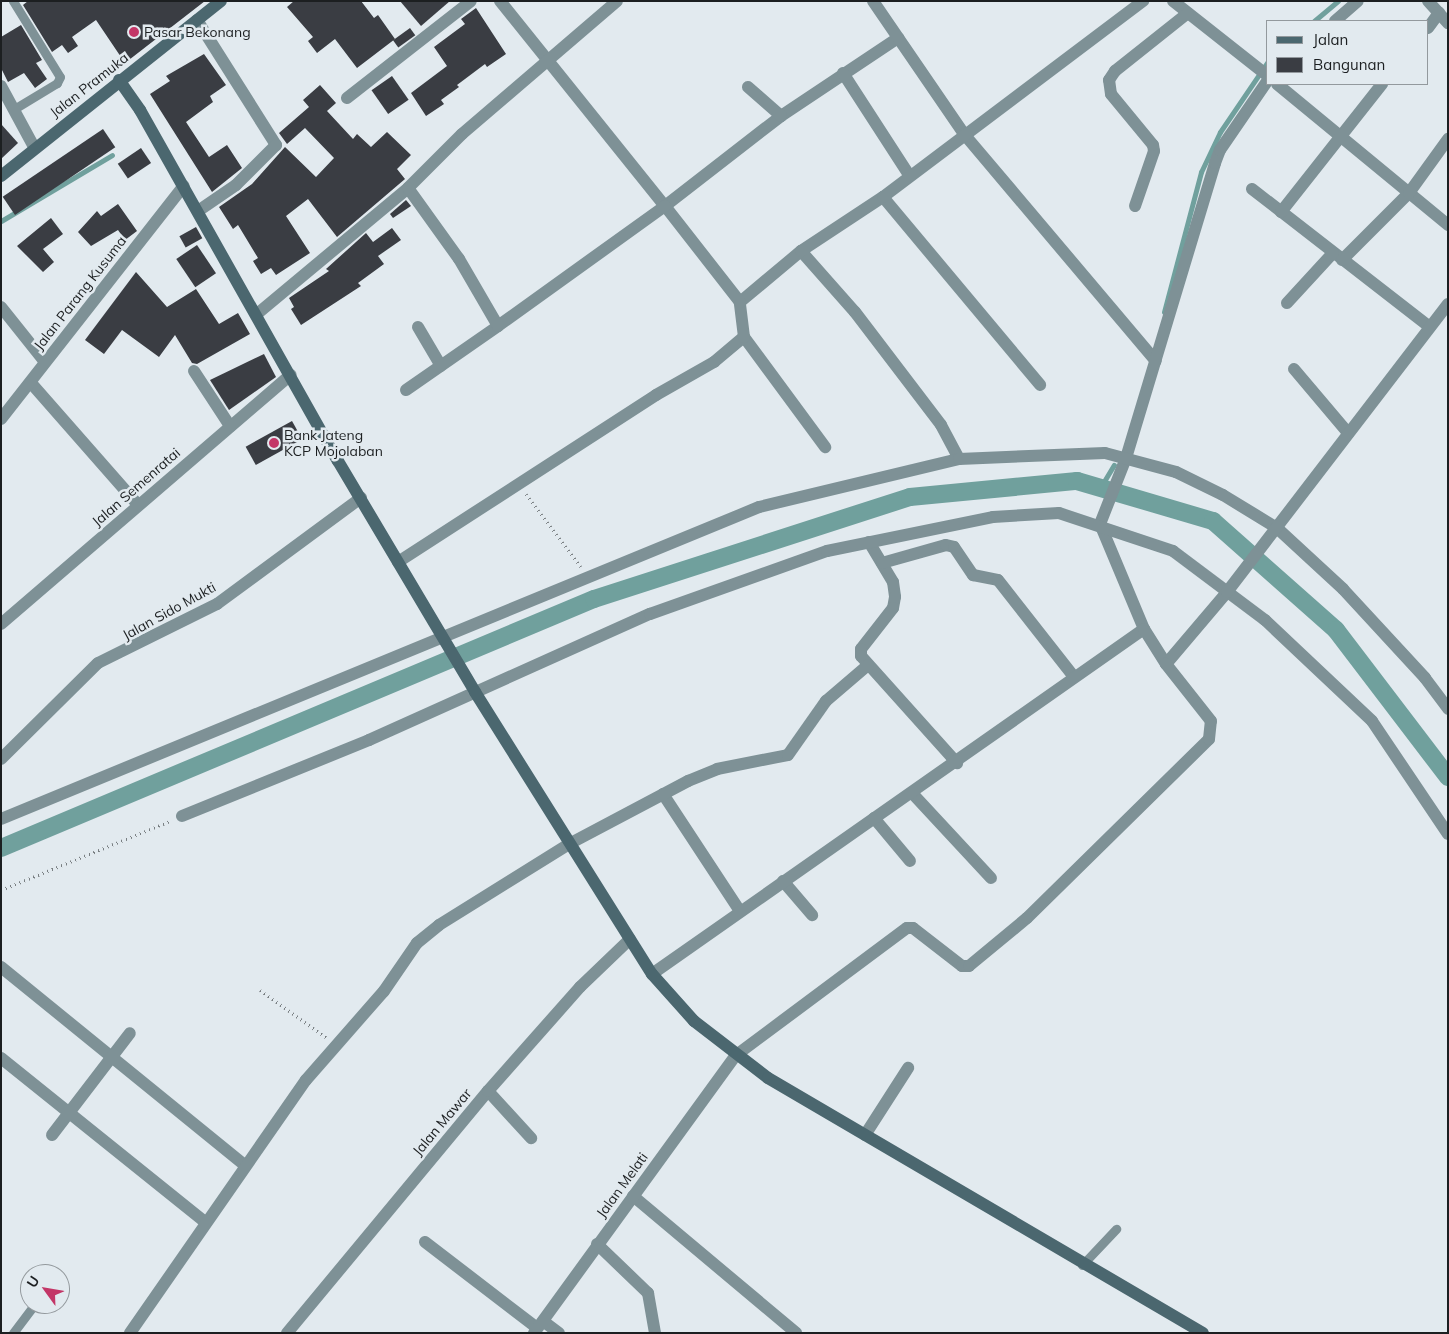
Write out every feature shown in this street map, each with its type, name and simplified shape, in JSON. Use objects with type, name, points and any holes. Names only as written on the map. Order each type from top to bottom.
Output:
[{"type":"main road","name":"Jalan Pramuka","points":[[1,176],[34,147],[221,1]]},
{"type":"main road","points":[[119,80],[184,186],[360,498],[473,689],[652,974],[694,1021],[735,1056],[1082,1265],[1203,1333]]},
{"type":"street","points":[[348,98],[471,1]]},
{"type":"street","points":[[500,1],[740,302],[744,337],[825,447]]},
{"type":"street","points":[[257,314],[408,188],[462,134],[617,1]]},
{"type":"street","points":[[872,1],[964,134],[1156,361]]},
{"type":"street","points":[[740,302],[801,251],[883,197],[909,175],[1143,1]]},
{"type":"street","points":[[1173,1],[1263,73],[1217,156],[1125,460],[1101,522],[1126,580],[1144,629],[1166,664],[1227,592],[1448,304]]},
{"type":"street","points":[[1336,20],[1358,1]]},
{"type":"street","points":[[1428,1],[1444,18],[1429,27]]},
{"type":"street","points":[[1134,206],[1154,151],[1153,145],[1111,94],[1109,80],[1188,13]]},
{"type":"street","points":[[197,20],[276,143],[274,150],[250,174],[198,211]]},
{"type":"street","points":[[406,390],[664,206],[781,116],[898,38]]},
{"type":"street","points":[[843,74],[909,175]]},
{"type":"street","points":[[1278,85],[1448,225]]},
{"type":"street","points":[[1281,212],[1381,85]]},
{"type":"street","points":[[1,86],[34,147]]},
{"type":"street","points":[[748,86],[781,116]]},
{"type":"street","points":[[1287,303],[1409,193],[1448,139]]},
{"type":"street","name":"Jalan Parang Kusuma","points":[[1,419],[184,186]]},
{"type":"street","points":[[408,188],[459,259],[498,326]]},
{"type":"street","points":[[1252,189],[1430,327]]},
{"type":"street","points":[[883,197],[1040,384]]},
{"type":"street","points":[[801,251],[855,312],[942,425],[959,459]]},
{"type":"street","points":[[1,307],[45,362]]},
{"type":"street","points":[[418,327],[441,366]]},
{"type":"street","points":[[398,562],[656,395],[714,362],[744,337]]},
{"type":"street","points":[[1294,369],[1348,432]]},
{"type":"street","points":[[194,371],[230,426]]},
{"type":"street","name":"Jalan Semenratai","points":[[1,624],[291,374]]},
{"type":"street","points":[[31,383],[138,504]]},
{"type":"street","points":[[1,819],[759,506],[959,459],[1105,453],[1125,460],[1176,472],[1274,531],[1343,589],[1425,678],[1448,709]]},
{"type":"street","name":"Jalan Sido Mukti","points":[[1,759],[98,663],[217,604],[360,498]]},
{"type":"street","points":[[182,816],[369,740],[473,689],[650,614],[827,551],[993,516],[1059,514],[1101,522],[1172,550],[1265,620],[1372,721],[1448,834]]},
{"type":"street","points":[[870,542],[893,582],[895,597],[893,608],[862,648],[861,656],[957,763]]},
{"type":"street","points":[[882,563],[946,545],[954,547],[972,575],[998,580],[1074,677]]},
{"type":"street","points":[[652,974],[874,818],[957,763],[1074,677],[1144,629]]},
{"type":"street","name":"Jalan Melati","points":[[538,1327],[735,1056],[907,928],[913,928],[965,967],[1027,918],[1209,739],[1211,721],[1166,664]]},
{"type":"street","points":[[130,1333],[205,1222],[306,1080],[338,1046],[384,991],[417,943],[439,925],[569,844],[663,794],[718,769],[788,755],[826,701],[868,665]]},
{"type":"street","points":[[912,793],[991,878]]},
{"type":"street","points":[[663,794],[740,911]]},
{"type":"street","points":[[874,818],[910,861]]},
{"type":"street","points":[[783,881],[812,915]]},
{"type":"street","name":"Jalan Mawar","points":[[287,1333],[488,1091],[580,987],[630,939]]},
{"type":"street","points":[[1,966],[246,1165]]},
{"type":"street","points":[[52,1135],[130,1033]]},
{"type":"street","points":[[1,1058],[205,1222]]},
{"type":"street","points":[[864,1135],[908,1068]]},
{"type":"street","points":[[488,1091],[530,1138]]},
{"type":"street","points":[[633,1196],[796,1333]]},
{"type":"street","points":[[425,1242],[538,1327],[559,1333]]},
{"type":"street","points":[[597,1244],[648,1293],[656,1333]]},
{"type":"lane","points":[[13,1],[60,77],[56,83],[14,109]]},
{"type":"lane","points":[[1082,1265],[1116,1229]]},
{"type":"lane","points":[[13,1333],[27,1314]]},
{"type":"path","points":[[518,484],[590,577]]},
{"type":"path","points":[[1,890],[182,816]]},
{"type":"path","points":[[260,990],[338,1046]]},
{"type":"building","name":"Pasar Bekonang","points":[[28,1],[205,1],[125,63],[96,20],[72,37],[78,46],[68,53],[62,45],[52,52],[23,5]]},
{"type":"building","points":[[294,1],[361,1],[374,18],[378,15],[395,39],[357,68],[335,39],[317,53],[308,41],[313,37],[287,7]]},
{"type":"building","points":[[400,1],[450,1],[421,26]]},
{"type":"building","points":[[476,8],[506,54],[487,67],[485,64],[457,85],[459,87],[441,100],[444,104],[426,116],[411,93],[447,66],[434,47],[465,24],[461,19]]},
{"type":"building","points":[[21,25],[42,60],[36,63],[47,79],[35,88],[24,73],[8,82],[1,68],[1,37]]},
{"type":"building","points":[[410,28],[415,35],[398,48],[393,40]]},
{"type":"building","points":[[204,54],[226,85],[210,96],[213,102],[186,122],[209,157],[227,145],[242,168],[212,192],[150,94],[170,81],[166,76]]},
{"type":"building","points":[[392,76],[409,100],[388,114],[372,90]]},
{"type":"building","points":[[320,85],[336,103],[327,111],[353,139],[357,134],[371,147],[387,132],[411,155],[397,169],[405,179],[337,237],[308,199],[286,216],[310,253],[276,275],[271,268],[261,274],[253,261],[258,258],[238,225],[233,229],[219,207],[252,184],[285,147],[316,177],[334,158],[305,128],[287,144],[279,133],[309,107],[303,100]]},
{"type":"building","points":[[1,124],[18,143],[1,159]]},
{"type":"building","points":[[103,129],[115,147],[15,215],[3,197]]},
{"type":"building","points":[[141,148],[151,163],[128,179],[118,164]]},
{"type":"building","points":[[406,200],[411,206],[393,218],[390,214]]},
{"type":"building","points":[[118,204],[137,231],[125,240],[118,230],[91,246],[78,232],[97,211],[101,216]]},
{"type":"building","points":[[51,218],[63,234],[43,249],[54,262],[43,272],[17,246]]},
{"type":"building","points":[[196,227],[202,238],[186,248],[179,236]]},
{"type":"building","points":[[392,228],[401,240],[378,256],[384,264],[358,283],[361,286],[301,325],[291,309],[294,307],[289,298],[329,271],[326,269],[366,233],[373,242]]},
{"type":"building","points":[[197,245],[216,273],[195,287],[176,259]]},
{"type":"building","points":[[136,272],[167,307],[196,289],[219,324],[238,313],[250,334],[197,364],[192,363],[175,335],[159,357],[122,330],[104,354],[85,340]]},
{"type":"building","points":[[264,354],[276,377],[229,410],[210,380]]},
{"type":"building","name":"Bank Jateng KCP Mojolaban","points":[[292,421],[302,439],[256,465],[246,447]]},
{"type":"waterway","points":[[1315,20],[1338,1]]},
{"type":"waterway","points":[[1164,312],[1201,172],[1220,132],[1266,64]]},
{"type":"waterway","points":[[1,221],[112,155]]},
{"type":"waterway","points":[[1100,488],[1114,465]]},
{"type":"waterway","points":[[1,848],[594,599],[910,497],[1077,481],[1213,521],[1336,630],[1448,777]]},
{"type":"place","name":"Pasar Bekonang","points":[[134,32]]},
{"type":"place","name":"Bank Jateng KCP Mojolaban","points":[[274,443]]}]
